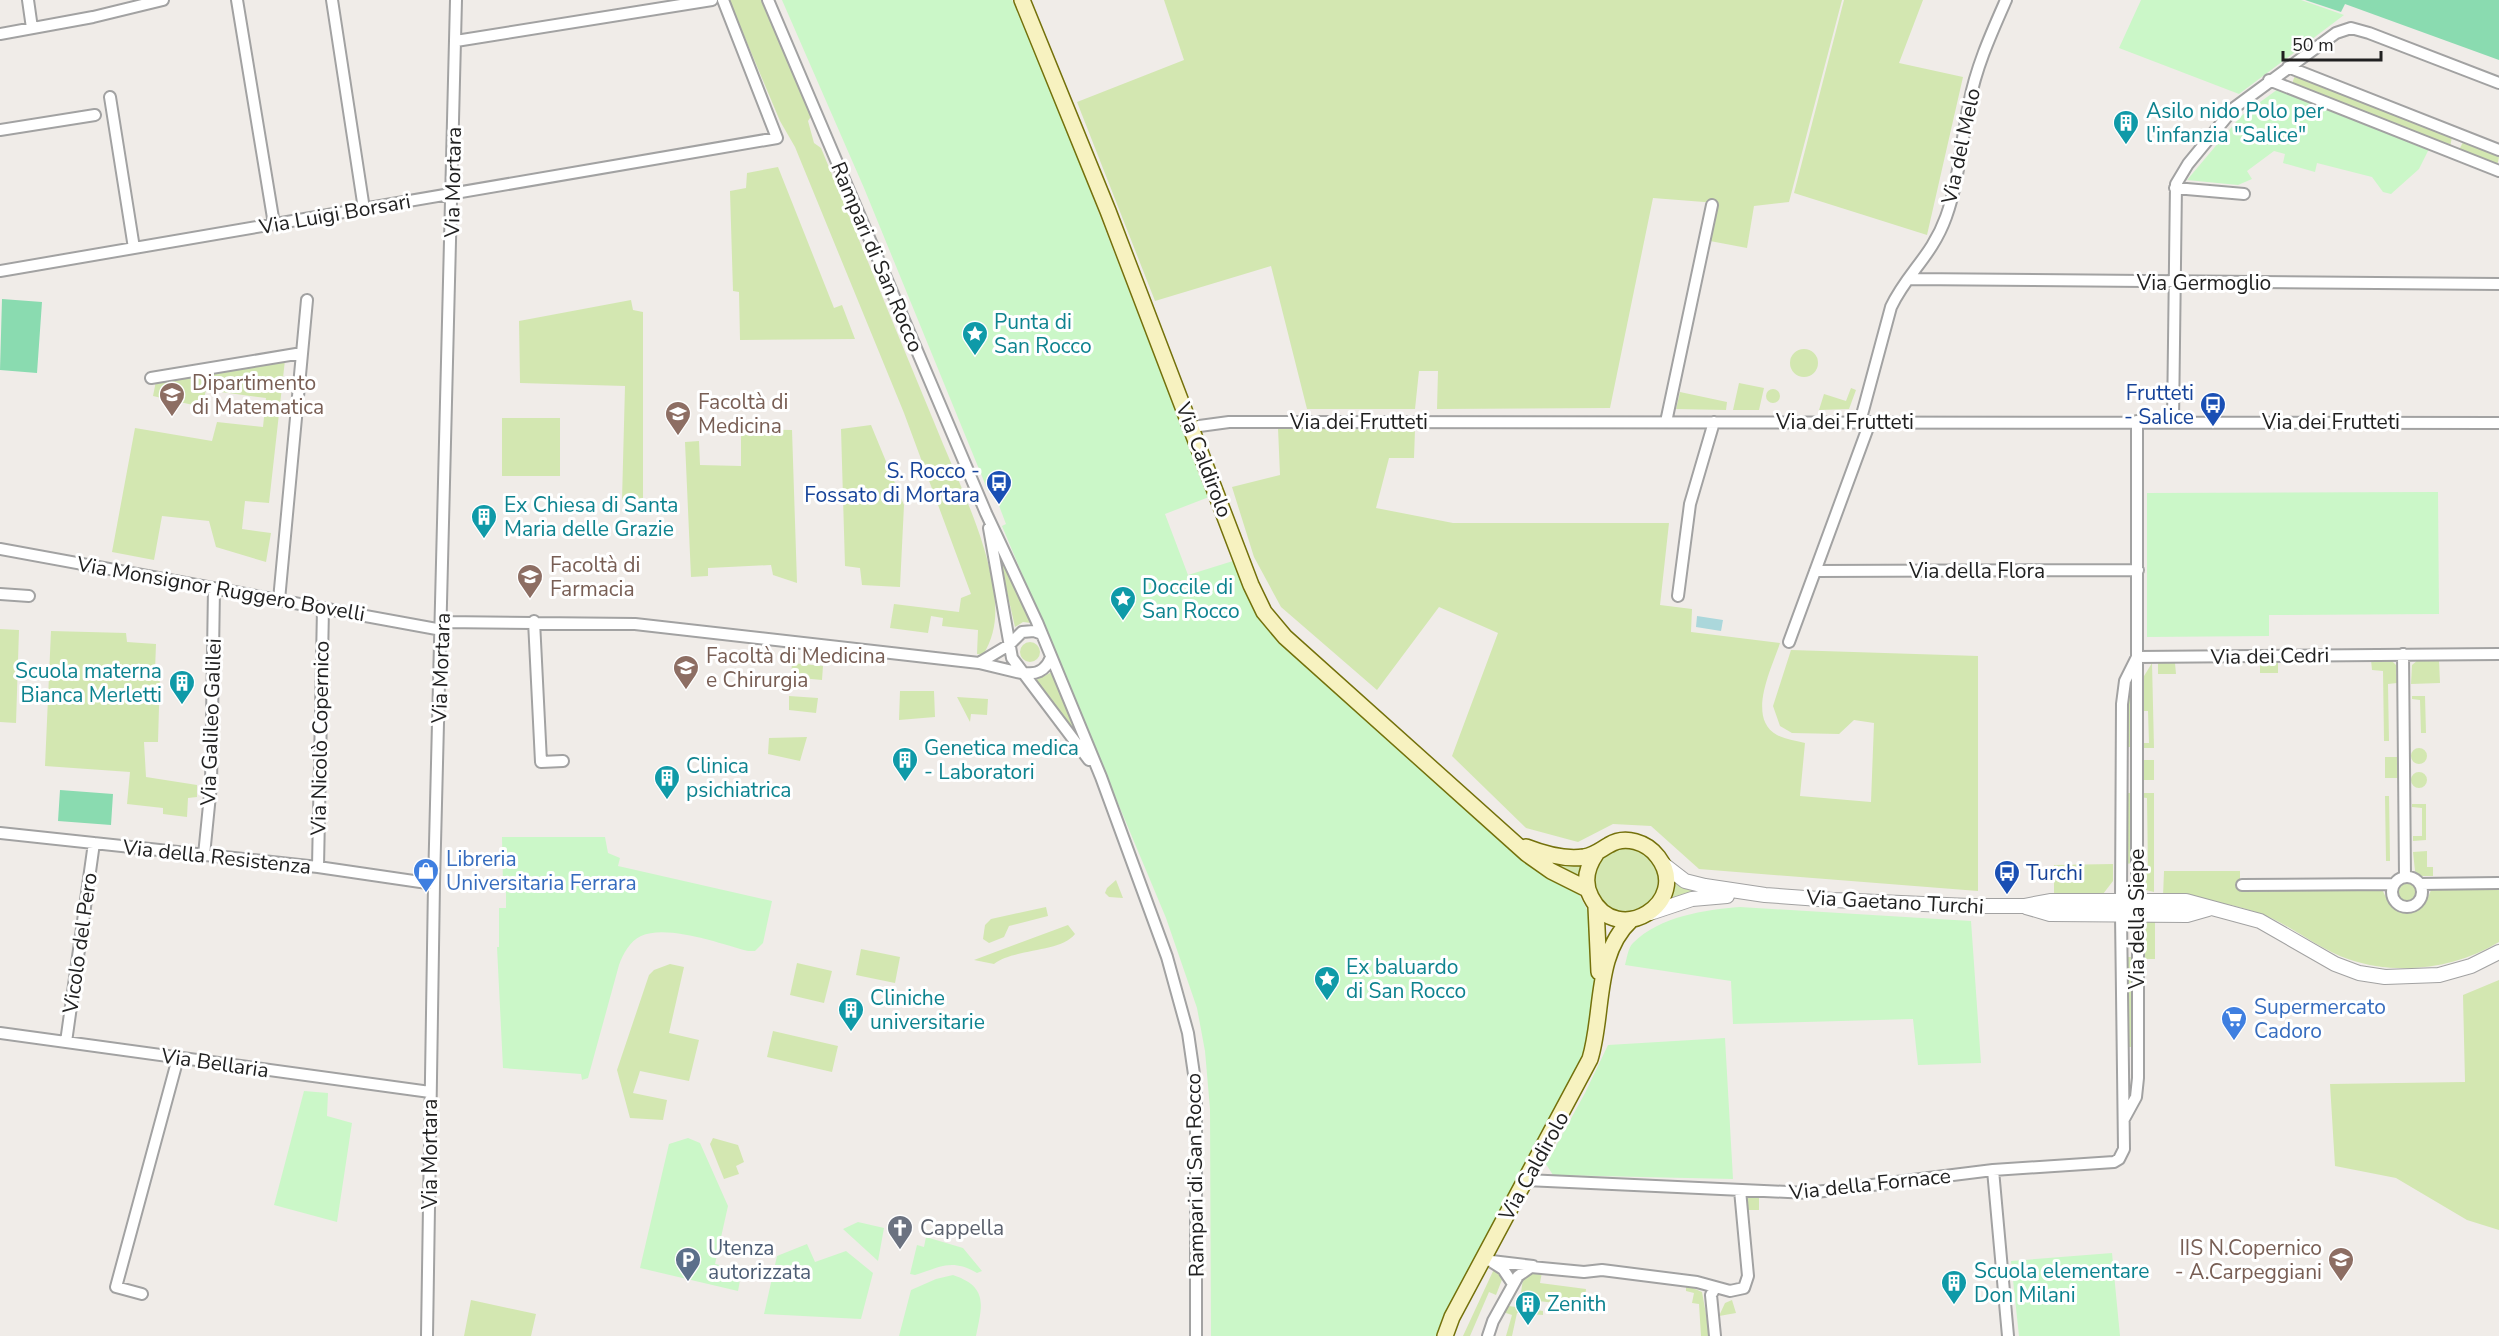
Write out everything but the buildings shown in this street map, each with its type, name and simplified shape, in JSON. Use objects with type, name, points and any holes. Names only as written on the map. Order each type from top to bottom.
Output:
[{"type":"main road","name":"Via Caldirolo","points":[[1022,0],[1192,427],[1251,585],[1273,625],[1508,836],[1551,871],[1587,889],[1596,907],[1601,990],[1599,1027],[1590,1059],[1452,1317],[1445,1336]]},
{"type":"main road","name":"Via Caldirolo","points":[[1508,836],[1527,847],[1573,858],[1596,854],[1610,843],[1634,841],[1653,850],[1663,864]]},
{"type":"main road","points":[[1587,889],[1587,874],[1596,854]]},
{"type":"main road","points":[[1596,907],[1615,919],[1631,920],[1649,913],[1660,903],[1665,892],[1667,879],[1663,864]]},
{"type":"main road","name":"Via Caldirolo","points":[[1601,990],[1610,947],[1631,920]]},
{"type":"street","points":[[28,0],[33,28]]},
{"type":"street","points":[[0,34],[163,0]]},
{"type":"street","points":[[237,0],[274,224]]},
{"type":"street","points":[[332,0],[364,208]]},
{"type":"street","name":"Via Mortara","points":[[427,1336],[434,884],[453,194],[456,0]]},
{"type":"street","points":[[456,41],[712,0]]},
{"type":"street","name":"Via Luigi Borsari","points":[[0,271],[777,138],[723,0]]},
{"type":"street","name":"Rampari di San Rocco","points":[[768,0],[986,513],[1042,634],[1101,777],[1167,957],[1191,1046],[1198,1117],[1196,1336]]},
{"type":"street","name":"Via del Melo","points":[[1789,642],[1865,422],[1891,307],[1930,252],[1946,218],[1954,191],[1976,77],[2006,0]]},
{"type":"street","points":[[2173,422],[2175,189],[2184,169],[2234,108],[2288,66],[2336,33],[2351,28],[2499,83]]},
{"type":"street","points":[[2288,66],[2499,150]]},
{"type":"street","points":[[2269,80],[2499,171]]},
{"type":"street","points":[[110,98],[134,248]]},
{"type":"street","points":[[0,130],[95,115]]},
{"type":"street","points":[[2452,152],[2460,135]]},
{"type":"street","points":[[2175,189],[2244,194]]},
{"type":"street","points":[[1666,422],[1712,205]]},
{"type":"street","name":"Via Germoglio","points":[[1909,279],[2499,284]]},
{"type":"street","points":[[279,600],[307,300]]},
{"type":"street","points":[[151,378],[302,353]]},
{"type":"street","name":"Via della Siepe","points":[[2124,1119],[2136,1097],[2138,1078],[2137,421]]},
{"type":"street","name":"Via dei Frutteti","points":[[1192,427],[1229,422],[2499,423]]},
{"type":"street","points":[[1678,596],[1690,504],[1714,422]]},
{"type":"street","name":"Rampari di San Rocco","points":[[986,513],[1009,645],[1021,673],[1063,723],[1101,777]]},
{"type":"street","name":"Via Monsignor Ruggero Bovelli","points":[[0,549],[323,608],[442,626],[501,621],[635,624],[979,663],[1021,673]]},
{"type":"street","name":"Via della Flora","points":[[1815,571],[2138,570]]},
{"type":"street","name":"Via Galileo Galilei","points":[[204,855],[211,785],[214,588]]},
{"type":"street","points":[[0,594],[29,596]]},
{"type":"street","name":"Via Nicolò Copernico","points":[[318,867],[323,608]]},
{"type":"street","points":[[534,621],[541,762],[564,761]]},
{"type":"street","points":[[979,663],[1009,645],[1022,632],[1034,631],[1042,634]]},
{"type":"street","points":[[2403,654],[2405,877]]},
{"type":"street","name":"Via dei Cedri","points":[[2137,657],[2499,654]]},
{"type":"street","points":[[1021,673],[1034,674],[1041,671],[1051,657]]},
{"type":"street","name":"Via della Siepe","points":[[2106,1163],[2119,1159],[2122,1154],[2124,1119],[2121,908],[2122,704],[2125,681],[2137,657]]},
{"type":"street","points":[[2121,754],[2136,754]]},
{"type":"street","points":[[2121,789],[2137,788]]},
{"type":"street","name":"Via della Resistenza","points":[[0,833],[318,867],[434,884]]},
{"type":"street","name":"Vicolo del Pero","points":[[66,1042],[94,843]]},
{"type":"street","name":"Via Gaetano Turchi","points":[[1663,864],[1685,881],[1765,895]]},
{"type":"street","points":[[2242,885],[2393,884],[2405,877],[2415,879],[2420,884],[2422,891],[2420,900],[2409,907],[2399,906],[2393,899],[2393,884]]},
{"type":"street","points":[[2420,884],[2499,883]]},
{"type":"street","name":"Via Gaetano Turchi","points":[[1649,913],[1702,897],[1765,895],[1898,904],[2137,908],[2187,915],[2208,909],[2260,921],[2335,964],[2371,976],[2400,978],[2439,975],[2471,966],[2499,952]]},
{"type":"street","name":"Via Bellaria","points":[[0,1033],[430,1092]]},
{"type":"street","points":[[2122,1051],[2138,1050]]},
{"type":"street","points":[[142,1294],[116,1287],[178,1058]]},
{"type":"street","points":[[2123,1078],[2138,1078]]},
{"type":"street","name":"Via della Fornace","points":[[1526,1180],[1790,1194],[1820,1193],[1993,1170],[2106,1163]]},
{"type":"street","points":[[1993,1170],[2008,1336]]},
{"type":"street","points":[[1713,1316],[1717,1305],[1730,1291],[1748,1284],[1740,1190]]},
{"type":"street","points":[[1483,1260],[1584,1272],[1602,1270],[1697,1282],[1730,1291]]},
{"type":"street","points":[[1483,1260],[1499,1266],[1513,1284]]},
{"type":"street","points":[[1488,1336],[1493,1321],[1513,1284],[1525,1269],[1539,1267]]},
{"type":"street","points":[[1714,1288],[1711,1295],[1715,1336]]},
{"type":"green space","points":[[729,0],[764,0],[812,115],[808,121],[814,143],[821,148],[968,502],[983,543],[994,595],[993,630],[983,655],[977,654],[978,630],[942,626],[943,618],[931,616],[928,633],[890,628],[894,604],[959,612],[961,598],[971,594],[904,413],[795,147],[780,121]]},
{"type":"green space","points":[[782,0],[1012,0],[1043,69],[1209,497],[1165,514],[1188,575],[1233,561],[1255,611],[1279,642],[1534,868],[1577,891],[1590,915],[1595,981],[1590,1039],[1570,1084],[1451,1302],[1439,1336],[1211,1336],[1210,1109],[1205,1051],[1197,1008],[1166,918],[1002,526],[1006,524],[993,490],[988,491],[864,188]]},
{"type":"green space","points":[[1164,0],[1842,0],[1789,202],[1754,206],[1747,248],[1710,241],[1717,203],[1653,198],[1610,408],[1437,409],[1438,371],[1419,371],[1415,409],[1307,409],[1271,266],[1155,301],[1077,102],[1184,60]]},
{"type":"green space","points":[[1844,0],[1923,0],[1899,63],[1963,77],[1927,235],[1794,193]]},
{"type":"green space","points":[[2141,0],[2301,0],[2344,15],[2239,94],[2119,48]]},
{"type":"green space","points":[[2305,0],[2499,0],[2499,60],[2345,4],[2341,12]]},
{"type":"green space","points":[[2295,75],[2452,137],[2450,147],[2292,84]]},
{"type":"green space","points":[[2278,89],[2429,149],[2419,169],[2391,194],[2383,192],[2372,177],[2317,163],[2315,172],[2283,163],[2285,154],[2274,151],[2247,171],[2252,179],[2238,185],[2187,180],[2241,116]]},
{"type":"green space","points":[[2463,142],[2499,157],[2497,166],[2459,150]]},
{"type":"green space","points":[[778,167],[834,308],[842,305],[855,339],[740,340],[739,292],[733,291],[730,191],[746,188],[747,173]]},
{"type":"green space","points":[[2,299],[42,302],[37,373],[0,370]]},
{"type":"green space","points":[[631,300],[633,310],[643,312],[643,501],[622,500],[625,386],[520,383],[519,321]]},
{"type":"green space","points":[[1804,349],[1814,353],[1818,363],[1814,373],[1804,377],[1794,373],[1790,363],[1794,353]]},
{"type":"green space","points":[[285,360],[269,503],[245,501],[242,529],[271,533],[266,562],[216,547],[209,521],[162,516],[154,560],[112,552],[135,428],[212,441],[217,422],[263,427],[266,398],[206,390],[202,407],[153,396],[156,381]]},
{"type":"green space","points":[[1739,383],[1764,388],[1759,410],[1733,410]]},
{"type":"green space","points":[[1851,388],[1856,390],[1849,409],[1819,410],[1824,394],[1846,401]]},
{"type":"green space","points":[[1773,389],[1778,391],[1780,396],[1778,401],[1773,403],[1768,401],[1766,396],[1768,391]]},
{"type":"green space","points":[[1680,392],[1727,402],[1726,410],[1676,409]]},
{"type":"green space","points":[[502,418],[560,418],[560,476],[502,476]]},
{"type":"green space","points":[[871,425],[904,505],[900,587],[862,585],[860,568],[845,566],[841,429]]},
{"type":"green space","points":[[1278,428],[1415,430],[1414,458],[1389,458],[1376,508],[1453,523],[1669,523],[1660,605],[1692,609],[1691,632],[1780,643],[1764,692],[1763,717],[1768,727],[1777,735],[1805,743],[1800,796],[1871,802],[1874,723],[1854,720],[1839,734],[1792,733],[1780,726],[1773,706],[1791,650],[1978,656],[1978,891],[1699,869],[1651,826],[1613,824],[1578,842],[1526,828],[1452,756],[1498,633],[1439,607],[1377,690],[1281,607],[1254,557],[1232,487],[1280,475]]},
{"type":"green space","points":[[741,429],[792,430],[797,583],[773,575],[771,565],[708,568],[708,576],[691,577],[685,442],[699,441],[700,465],[741,466]]},
{"type":"green space","points":[[2438,492],[2439,614],[2269,615],[2269,636],[2147,637],[2147,493]]},
{"type":"green space","points":[[997,548],[1031,623],[1023,622],[1015,627]]},
{"type":"green space","points":[[0,629],[19,630],[16,723],[0,722]]},
{"type":"green space","points":[[51,631],[126,633],[127,642],[156,644],[155,671],[160,672],[158,742],[144,742],[146,777],[197,785],[197,797],[188,798],[187,817],[163,814],[163,808],[127,804],[130,772],[45,766]]},
{"type":"green space","points":[[1026,642],[1034,642],[1040,648],[1040,656],[1034,662],[1026,662],[1020,656],[1020,648]]},
{"type":"green space","points":[[2371,660],[2391,660],[2396,665],[2397,683],[2388,684],[2389,741],[2384,741],[2383,671],[2372,670]]},
{"type":"green space","points":[[2418,660],[2439,660],[2440,683],[2411,684],[2412,665]]},
{"type":"green space","points":[[2260,661],[2278,661],[2278,673],[2260,673]]},
{"type":"green space","points":[[792,663],[823,666],[822,680],[791,677]]},
{"type":"green space","points":[[2152,663],[2154,748],[2139,748],[2139,743],[2149,743],[2148,711],[2139,711],[2141,681]]},
{"type":"green space","points":[[2158,663],[2175,663],[2176,674],[2158,674]]},
{"type":"green space","points":[[1052,672],[1078,736],[1036,680]]},
{"type":"green space","points":[[2129,683],[2133,685],[2131,747],[2125,747]]},
{"type":"green space","points":[[900,691],[934,691],[935,717],[899,720]]},
{"type":"green space","points":[[789,696],[818,698],[816,713],[789,710]]},
{"type":"green space","points":[[2412,696],[2425,696],[2426,733],[2421,733],[2420,700],[2412,699]]},
{"type":"green space","points":[[957,697],[988,699],[987,715],[971,714],[970,722]]},
{"type":"green space","points":[[807,737],[800,761],[768,754],[769,738]]},
{"type":"green space","points":[[2419,748],[2425,750],[2427,756],[2425,762],[2419,764],[2413,762],[2411,756],[2413,750]]},
{"type":"green space","points":[[2385,757],[2398,757],[2398,778],[2385,778]]},
{"type":"green space","points":[[2141,760],[2154,760],[2154,780],[2141,780]]},
{"type":"green space","points":[[2419,772],[2425,774],[2427,780],[2425,786],[2419,788],[2413,786],[2411,780],[2413,774]]},
{"type":"green space","points":[[60,790],[113,794],[111,825],[58,821]]},
{"type":"green space","points":[[2126,793],[2133,793],[2133,863],[2126,864]]},
{"type":"green space","points":[[2139,793],[2154,793],[2154,892],[2146,890],[2140,873],[2148,873],[2147,798],[2139,797]]},
{"type":"green space","points":[[2385,796],[2389,796],[2390,861],[2386,861]]},
{"type":"green space","points":[[2412,804],[2426,804],[2426,840],[2413,841],[2413,836],[2422,836],[2422,808],[2412,807]]},
{"type":"green space","points":[[502,837],[605,837],[608,853],[620,858],[618,866],[772,901],[763,943],[755,951],[748,951],[709,940],[665,932],[641,936],[627,948],[619,965],[588,1078],[582,1080],[581,1074],[503,1068],[497,947],[499,947],[499,908],[506,908]]},
{"type":"green space","points":[[1620,848],[1632,848],[1649,857],[1656,868],[1658,880],[1656,892],[1649,903],[1632,912],[1620,912],[1608,907],[1599,898],[1594,886],[1594,874],[1599,862],[1608,853]]},
{"type":"green space","points":[[2427,851],[2427,867],[2433,867],[2433,876],[2420,876],[2415,871],[2413,852]]},
{"type":"green space","points":[[1549,857],[1585,860],[1579,882],[1546,865]]},
{"type":"green space","points":[[2113,864],[2113,881],[2103,894],[2054,898],[2054,865]]},
{"type":"green space","points":[[2164,871],[2240,871],[2240,889],[2382,889],[2394,907],[2404,911],[2425,904],[2432,888],[2499,887],[2499,942],[2482,951],[2445,964],[2406,968],[2367,964],[2338,955],[2281,923],[2245,908],[2163,897]]},
{"type":"green space","points":[[1116,880],[1123,898],[1109,897],[1105,893]]},
{"type":"green space","points":[[1676,883],[1713,892],[1672,899]]},
{"type":"green space","points":[[2403,883],[2411,883],[2416,888],[2414,899],[2403,901],[2398,896],[2398,888]]},
{"type":"green space","points":[[1046,907],[1048,916],[1009,926],[1004,937],[989,943],[983,939],[985,925],[991,919]]},
{"type":"green space","points":[[1740,907],[1971,921],[1981,1063],[1918,1065],[1913,1019],[1733,1024],[1731,981],[1625,965],[1631,945],[1656,926],[1684,916]]},
{"type":"green space","points":[[2144,920],[2155,920],[2155,959],[2145,959]]},
{"type":"green space","points":[[1068,925],[1075,934],[1059,944],[1013,955],[994,964],[974,960]]},
{"type":"green space","points":[[861,949],[900,957],[895,983],[856,975]]},
{"type":"green space","points":[[2127,957],[2135,957],[2135,1047],[2128,1047]]},
{"type":"green space","points":[[797,963],[832,971],[824,1003],[790,995]]},
{"type":"green space","points":[[670,964],[684,967],[669,1033],[699,1040],[689,1081],[640,1071],[633,1093],[667,1100],[663,1120],[630,1118],[617,1070],[649,975],[654,970]]},
{"type":"green space","points":[[2499,980],[2499,1230],[2467,1220],[2396,1178],[2335,1166],[2330,1084],[2465,1082],[2463,995]]},
{"type":"green space","points":[[773,1031],[838,1046],[832,1072],[767,1057]]},
{"type":"green space","points":[[1725,1038],[1733,1179],[1553,1175],[1546,1164],[1608,1045]]},
{"type":"green space","points":[[304,1091],[328,1093],[327,1116],[352,1123],[337,1222],[274,1205]]},
{"type":"green space","points":[[688,1138],[700,1143],[728,1206],[715,1264],[742,1270],[738,1291],[640,1268],[669,1144]]},
{"type":"green space","points":[[713,1138],[738,1145],[744,1162],[736,1166],[739,1174],[724,1179],[710,1144]]},
{"type":"green space","points":[[1746,1197],[1759,1197],[1759,1210],[1747,1210]]},
{"type":"green space","points":[[858,1222],[884,1228],[878,1261],[843,1229]]},
{"type":"green space","points":[[926,1237],[963,1248],[982,1271],[977,1273],[968,1268],[946,1265],[915,1275],[910,1274],[917,1245],[924,1247]]},
{"type":"green space","points":[[807,1244],[815,1262],[846,1251],[873,1273],[861,1319],[764,1314],[777,1256]]},
{"type":"green space","points":[[2112,1253],[2120,1336],[2019,1336],[2011,1261]]},
{"type":"green space","points":[[1494,1269],[1503,1277],[1496,1295],[1489,1292],[1470,1336],[1463,1336]]},
{"type":"green space","points":[[1528,1272],[1542,1272],[1540,1283],[1586,1289],[1584,1306],[1520,1299],[1523,1279]]},
{"type":"green space","points":[[953,1275],[973,1285],[978,1292],[981,1307],[976,1336],[899,1336],[911,1290],[936,1279]]},
{"type":"green space","points":[[1686,1285],[1702,1292],[1710,1336],[1701,1336],[1699,1304],[1692,1303],[1694,1293],[1686,1291]]},
{"type":"green space","points":[[471,1300],[536,1314],[531,1336],[464,1336]]},
{"type":"green space","points":[[1732,1300],[1736,1313],[1719,1316],[1725,1303]]},
{"type":"green space","points":[[1509,1306],[1543,1311],[1543,1315],[1517,1313],[1512,1336],[1506,1336],[1512,1315],[1503,1312]]},
{"type":"water","points":[[1697,616],[1723,620],[1721,631],[1696,627]]},
{"type":"place","name":"Asilo nido Polo per l'infanzia \"Salice\"","points":[[2126,146]]},
{"type":"place","name":"Punta di San Rocco","points":[[975,357]]},
{"type":"place","name":"Dipartimento di Matematica","points":[[172,418]]},
{"type":"place","name":"Frutteti - Salice","points":[[2213,428]]},
{"type":"place","name":"Facoltà di Medicina","points":[[678,437]]},
{"type":"place","name":"S. Rocco - Fossato di Mortara","points":[[999,506]]},
{"type":"place","name":"Ex Chiesa di Santa Maria delle Grazie","points":[[484,540]]},
{"type":"place","name":"Facoltà di Farmacia","points":[[530,600]]},
{"type":"place","name":"Doccile di San Rocco","points":[[1123,622]]},
{"type":"place","name":"Facoltà di Medicina e Chirurgia","points":[[686,691]]},
{"type":"place","name":"Scuola materna Bianca Merletti","points":[[182,706]]},
{"type":"place","name":"Genetica medica - Laboratori","points":[[905,783]]},
{"type":"place","name":"Clinica psichiatrica","points":[[667,801]]},
{"type":"place","name":"Libreria Universitaria Ferrara","points":[[426,894]]},
{"type":"place","name":"Turchi","points":[[2007,896]]},
{"type":"place","name":"Ex baluardo di San Rocco","points":[[1327,1002]]},
{"type":"place","name":"Cliniche universitarie","points":[[851,1033]]},
{"type":"place","name":"Supermercato Cadoro","points":[[2234,1042]]},
{"type":"place","name":"Cappella","points":[[900,1251]]},
{"type":"place","name":"Utenza autorizzata","points":[[688,1283]]},
{"type":"place","name":"IIS N.Copernico - A.Carpeggiani","points":[[2341,1283]]},
{"type":"place","name":"Scuola elementare Don Milani","points":[[1954,1306]]},
{"type":"place","name":"Zenith","points":[[1528,1327]]}]
